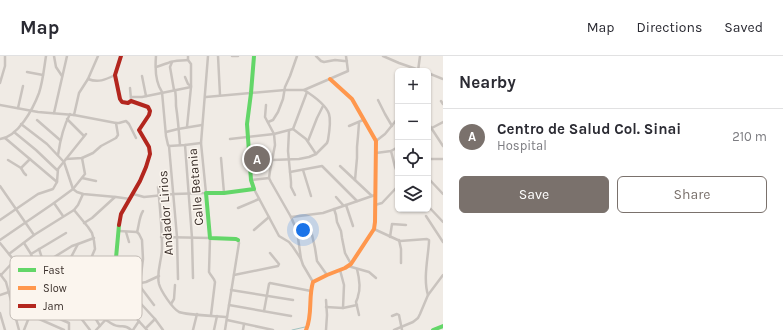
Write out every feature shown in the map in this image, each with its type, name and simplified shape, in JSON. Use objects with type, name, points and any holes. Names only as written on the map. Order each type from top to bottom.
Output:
[{"type":"street","points":[[0,83],[5,66],[5,56]]},
{"type":"street","points":[[0,139],[5,138],[14,132],[30,111],[39,92],[46,56]]},
{"type":"street","points":[[54,56],[56,67],[62,77]]},
{"type":"street","points":[[54,113],[67,56]]},
{"type":"street","points":[[74,115],[79,93],[88,79],[98,56]]},
{"type":"street","points":[[121,56],[115,75],[122,102],[125,103],[131,99],[191,87]]},
{"type":"street","name":"Andador Lirios","points":[[156,56],[156,74],[159,88],[162,92],[174,194],[178,237],[178,279]]},
{"type":"street","points":[[175,56],[170,67],[177,98],[176,104],[178,111],[180,145]]},
{"type":"street","points":[[187,127],[191,87],[191,64],[188,60],[188,56]]},
{"type":"street","name":"Calle Betania","points":[[208,56],[206,96],[201,143],[210,238],[209,272],[214,278],[215,282],[211,315]]},
{"type":"street","points":[[218,56],[220,96]]},
{"type":"street","points":[[232,56],[238,56]]},
{"type":"street","points":[[254,56],[247,124],[251,180],[254,189],[279,236],[289,242],[301,259]]},
{"type":"street","points":[[268,122],[273,120],[278,112],[285,87],[297,56]]},
{"type":"street","points":[[316,56],[324,62],[335,60],[347,61]]},
{"type":"street","points":[[206,96],[285,90],[306,91],[348,71],[346,56]]},
{"type":"street","points":[[383,56],[412,68]]},
{"type":"street","points":[[420,56],[420,68]]},
{"type":"street","points":[[156,67],[167,63],[188,60]]},
{"type":"street","points":[[27,72],[43,75]]},
{"type":"street","points":[[431,74],[443,79]]},
{"type":"street","points":[[88,79],[93,81],[103,81],[115,75]]},
{"type":"street","points":[[142,76],[146,96]]},
{"type":"street","points":[[185,77],[191,87]]},
{"type":"street","points":[[313,282],[349,265],[374,230],[375,222],[374,195],[376,141],[352,99],[330,79]]},
{"type":"street","points":[[18,108],[23,86]]},
{"type":"street","points":[[130,88],[131,99]]},
{"type":"street","points":[[272,160],[289,160],[309,157],[316,154],[328,140],[329,114],[312,95],[306,91]]},
{"type":"street","points":[[293,129],[306,91]]},
{"type":"street","points":[[117,256],[121,212],[143,175],[151,154],[150,147],[143,138],[140,130],[150,111],[148,107],[131,99]]},
{"type":"street","points":[[378,100],[384,114],[392,126]]},
{"type":"street","points":[[0,105],[30,111],[70,114],[119,124],[128,122],[136,138]]},
{"type":"street","points":[[266,105],[266,117],[274,134],[270,171],[271,182],[291,217],[297,231],[301,259],[313,282],[311,291],[311,318],[306,330]]},
{"type":"street","points":[[308,141],[323,106]]},
{"type":"street","points":[[58,155],[60,140],[70,114]]},
{"type":"street","points":[[36,120],[60,140]]},
{"type":"street","points":[[0,220],[38,194],[53,189],[57,182],[57,170],[85,135],[67,120]]},
{"type":"street","points":[[349,126],[364,120]]},
{"type":"street","points":[[376,141],[385,134],[395,122]]},
{"type":"street","points":[[431,128],[443,122]]},
{"type":"street","points":[[65,160],[82,158],[93,153],[100,146],[116,138],[118,135],[116,123]]},
{"type":"street","points":[[355,180],[359,123]]},
{"type":"street","points":[[21,124],[65,160],[74,189],[77,192],[130,199]]},
{"type":"street","points":[[166,132],[178,128],[202,125]]},
{"type":"street","points":[[230,139],[274,134],[293,129]]},
{"type":"street","points":[[293,129],[308,141],[316,154]]},
{"type":"street","points":[[289,130],[288,151],[291,187],[295,195]]},
{"type":"street","points":[[431,130],[443,146]]},
{"type":"street","points":[[14,132],[57,170]]},
{"type":"street","points":[[5,138],[57,182]]},
{"type":"street","points":[[169,146],[201,143]]},
{"type":"street","points":[[186,145],[190,194],[193,278]]},
{"type":"street","points":[[376,153],[391,151],[395,149]]},
{"type":"street","points":[[391,151],[395,166]]},
{"type":"street","points":[[0,240],[74,189],[85,174],[82,158]]},
{"type":"street","points":[[221,158],[224,193]]},
{"type":"street","points":[[21,168],[30,159]]},
{"type":"street","points":[[431,159],[443,159]]},
{"type":"street","points":[[8,160],[21,168],[26,175]]},
{"type":"street","points":[[290,172],[322,166],[358,201]]},
{"type":"street","points":[[340,166],[374,195]]},
{"type":"street","points":[[304,170],[311,196]]},
{"type":"street","points":[[82,178],[96,181]]},
{"type":"street","points":[[251,180],[270,178]]},
{"type":"street","points":[[431,181],[443,194]]},
{"type":"street","points":[[0,186],[34,235]]},
{"type":"street","points":[[158,187],[162,248],[159,276],[162,291],[171,304],[179,312],[217,316],[272,330]]},
{"type":"street","points":[[133,194],[144,197],[174,194],[224,193],[254,189]]},
{"type":"street","points":[[375,205],[382,203],[395,189]]},
{"type":"street","points":[[0,243],[9,254],[34,235],[74,210],[83,194]]},
{"type":"street","points":[[291,217],[322,213],[374,195]]},
{"type":"street","points":[[84,223],[116,197]]},
{"type":"street","points":[[336,197],[345,205],[353,226]]},
{"type":"street","points":[[238,208],[259,199]]},
{"type":"street","points":[[54,203],[63,216]]},
{"type":"street","points":[[334,209],[337,222],[342,231],[345,253],[349,265],[369,272],[376,278]]},
{"type":"street","points":[[431,209],[443,222]]},
{"type":"street","points":[[74,210],[88,227],[94,238],[94,252],[92,256]]},
{"type":"street","points":[[137,232],[140,216],[143,211]]},
{"type":"street","points":[[426,216],[443,242]]},
{"type":"street","points":[[254,230],[269,218]]},
{"type":"street","points":[[390,237],[392,224],[406,225]]},
{"type":"street","points":[[310,226],[317,261],[327,275]]},
{"type":"street","points":[[374,230],[398,240],[429,240],[426,278],[426,289],[428,295]]},
{"type":"street","points":[[119,231],[137,232]]},
{"type":"street","points":[[126,232],[129,242]]},
{"type":"street","points":[[137,232],[142,240],[142,265]]},
{"type":"street","points":[[24,242],[31,254],[66,233]]},
{"type":"street","points":[[161,237],[238,240],[239,243],[225,330]]},
{"type":"street","points":[[57,256],[72,246],[94,238]]},
{"type":"street","points":[[398,240],[401,249],[401,263]]},
{"type":"street","points":[[72,256],[78,244]]},
{"type":"street","points":[[39,249],[41,256]]},
{"type":"street","points":[[234,275],[278,266],[279,264],[270,253]]},
{"type":"street","points":[[10,265],[0,274],[6,282],[10,295]]},
{"type":"street","points":[[357,269],[359,294],[356,299],[359,315]]},
{"type":"street","points":[[340,270],[344,285],[343,308]]},
{"type":"street","points":[[394,330],[402,328],[418,318],[428,295],[443,275]]},
{"type":"street","points":[[142,283],[159,276]]},
{"type":"street","points":[[264,311],[269,284],[271,283],[311,291]]},
{"type":"street","points":[[171,304],[174,298],[175,285]]},
{"type":"street","points":[[142,288],[154,305]]},
{"type":"street","points":[[231,290],[293,300]]},
{"type":"street","points":[[0,296],[9,292]]},
{"type":"street","points":[[326,300],[326,330]]},
{"type":"street","points":[[229,305],[291,316]]},
{"type":"street","points":[[326,307],[343,308],[357,305]]},
{"type":"street","points":[[142,306],[155,319],[163,330]]},
{"type":"street","points":[[0,313],[5,330]]},
{"type":"street","points":[[192,330],[197,314]]},
{"type":"street","points":[[392,316],[399,315],[402,328]]},
{"type":"street","points":[[214,330],[217,316]]},
{"type":"street","points":[[108,320],[117,326],[128,327],[132,330],[139,321],[146,329],[155,319]]},
{"type":"street","points":[[17,320],[20,330]]},
{"type":"street","points":[[24,330],[28,320]]},
{"type":"street","points":[[41,320],[64,330]]},
{"type":"street","points":[[62,320],[69,323],[69,330]]},
{"type":"street","points":[[82,320],[90,330]]},
{"type":"street","points":[[96,320],[100,326]]},
{"type":"street","points":[[96,330],[105,320]]},
{"type":"street","points":[[243,330],[244,324]]},
{"type":"street","points":[[435,329],[443,326]]},
{"type":"waterway","points":[[292,330],[305,327]]},
{"type":"traffic: fast","points":[[238,240],[210,238],[206,193],[224,193],[254,189],[251,180],[247,124],[254,56]]},
{"type":"traffic: fast","points":[[116,256],[119,225]]},
{"type":"traffic: fast","points":[[433,330],[443,326]]},
{"type":"traffic: slow","points":[[306,330],[309,318],[313,282],[351,264],[374,229],[375,222],[376,141],[352,99],[330,79]]},
{"type":"traffic: jam","points":[[119,225],[121,214],[140,181],[150,154],[149,147],[139,130],[149,115],[150,111],[148,107],[131,101],[128,103],[122,102],[120,99],[115,75],[121,56]]},
{"type":"place","name":"Centro de Salud Col. Sinai","points":[[257,159]]}]
